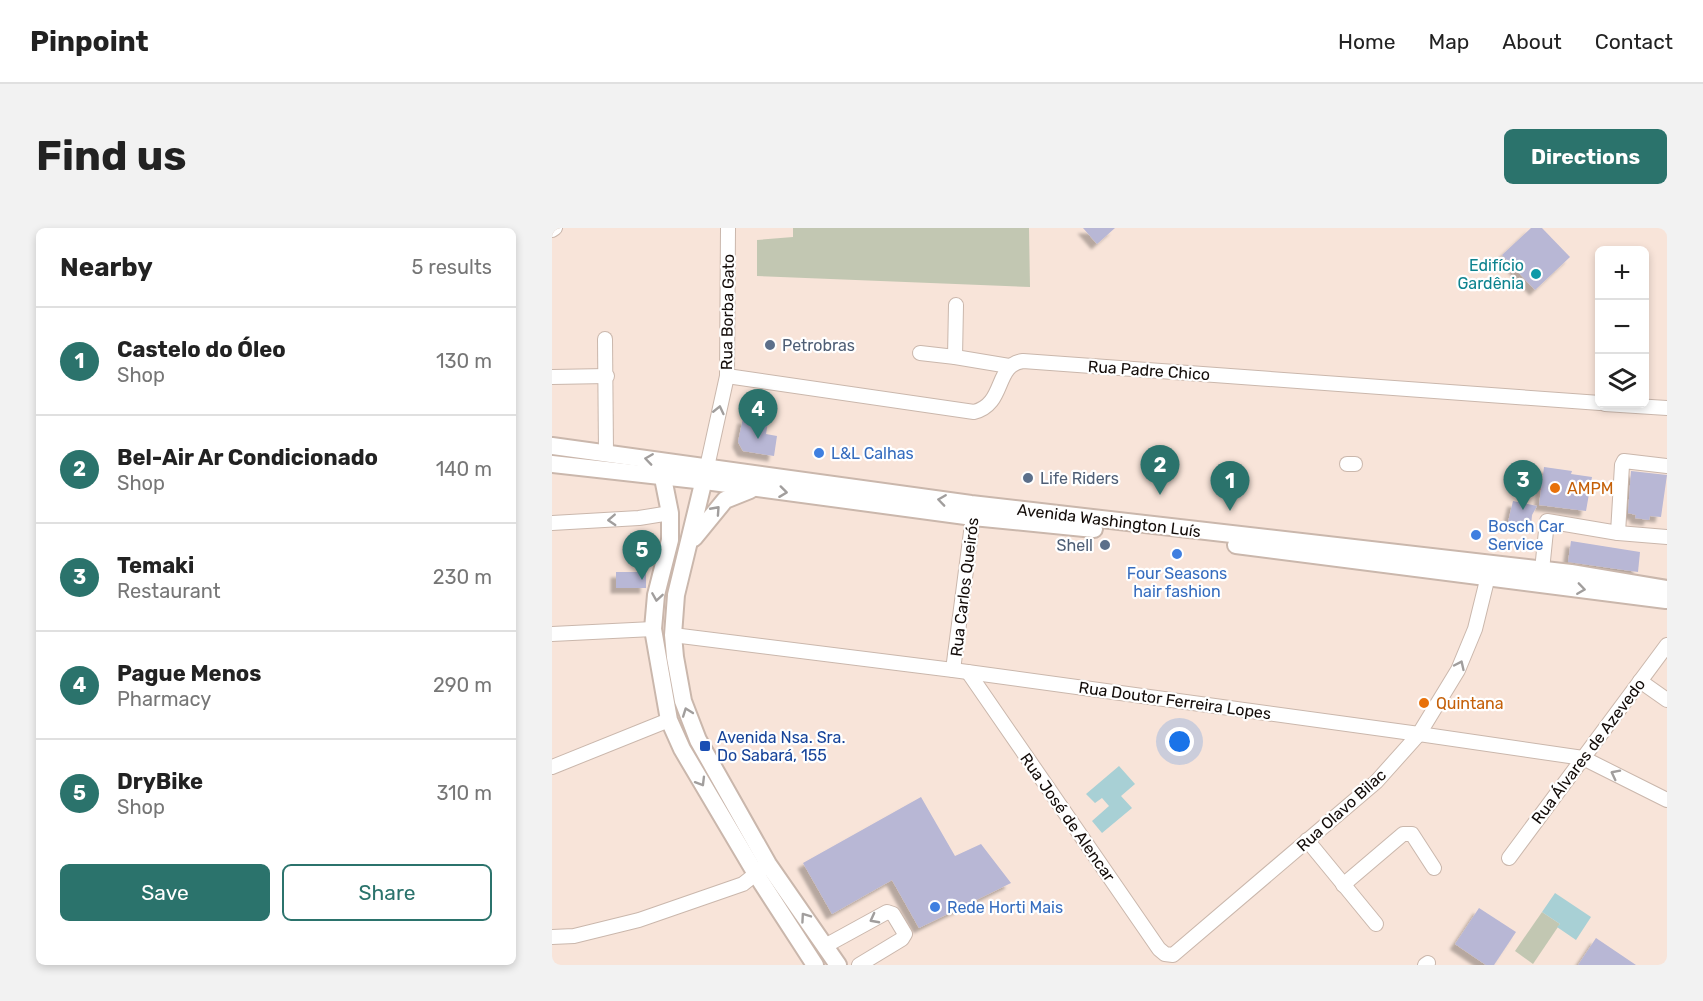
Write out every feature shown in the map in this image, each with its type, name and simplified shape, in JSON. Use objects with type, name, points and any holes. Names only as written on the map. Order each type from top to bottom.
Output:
[{"type":"main road","name":"Avenida Washington Luís","points":[[552,446],[606,453],[706,474],[756,488],[974,510]]},
{"type":"main road","name":"Avenida Washington Luís","points":[[552,464],[663,478],[706,474],[1210,542],[1490,571],[1667,595]]},
{"type":"main road","points":[[706,474],[676,595],[673,635],[683,701],[698,740],[762,869],[815,965]]},
{"type":"main road","points":[[663,478],[670,513],[670,540],[656,595],[653,629],[669,720],[682,749],[762,869],[838,965]]},
{"type":"main road","points":[[688,546],[725,500],[756,488]]},
{"type":"street","name":"Rua Borba Gato","points":[[706,474],[727,376],[728,228]]},
{"type":"street","points":[[955,357],[956,305]]},
{"type":"street","points":[[605,339],[606,453]]},
{"type":"street","name":"Rua Padre Chico","points":[[920,353],[1009,366],[1023,361],[1595,403]]},
{"type":"street","points":[[727,376],[974,412],[985,409],[992,401],[1009,366]]},
{"type":"street","points":[[552,377],[607,376]]},
{"type":"street","points":[[1649,407],[1667,408]]},
{"type":"street","points":[[1618,533],[1624,461],[1667,466]]},
{"type":"street","name":"Rua Carlos Queirós","points":[[953,670],[974,510]]},
{"type":"street","points":[[552,523],[639,518],[670,513]]},
{"type":"street","points":[[1541,577],[1547,521],[1618,533],[1667,537]]},
{"type":"street","name":"Rua Olavo Bilac","points":[[1173,955],[1376,782],[1419,734],[1458,670],[1475,629],[1490,571]]},
{"type":"street","points":[[552,634],[653,629]]},
{"type":"street","name":"Rua Doutor Ferreira Lopes","points":[[673,635],[968,672],[1583,758],[1667,800]]},
{"type":"street","name":"Rua Álvares de Azevedo","points":[[1509,858],[1667,645]]},
{"type":"street","name":"Rua José de Alencar","points":[[968,672],[1159,949],[1165,954],[1173,955]]},
{"type":"street","points":[[1640,681],[1667,700]]},
{"type":"street","points":[[552,767],[669,720]]},
{"type":"street","points":[[1343,885],[1403,834],[1412,834],[1434,868]]},
{"type":"street","points":[[1307,840],[1376,924]]},
{"type":"street","points":[[552,937],[574,936],[639,920],[743,884],[762,869]]},
{"type":"street","points":[[825,946],[887,912],[893,914],[905,934],[902,939],[859,965]]},
{"type":"green space","points":[[793,228],[1029,228],[1030,287],[757,276],[757,240],[793,237]]},
{"type":"green space","points":[[1542,912],[1560,924],[1533,964],[1515,951]]},
{"type":"water","points":[[1119,766],[1135,784],[1121,796],[1132,808],[1102,833],[1092,821],[1109,806],[1102,798],[1095,803],[1086,794]]},
{"type":"water","points":[[1555,893],[1591,917],[1576,940],[1557,927],[1560,924],[1542,912]]},
{"type":"building","points":[[1083,228],[1115,228],[1097,244]]},
{"type":"building","name":"Edifício Gardênia","points":[[1531,228],[1542,228],[1570,257],[1535,290],[1502,255]]},
{"type":"building","points":[[743,418],[768,422],[766,434],[777,436],[774,456],[743,451],[738,442]]},
{"type":"building","points":[[1544,467],[1592,477],[1586,511],[1539,505]]},
{"type":"building","points":[[1631,471],[1667,475],[1661,517],[1650,516],[1649,520],[1635,518],[1636,515],[1628,513]]},
{"type":"building","points":[[1513,501],[1537,506],[1532,515],[1531,526],[1508,522]]},
{"type":"building","points":[[1571,541],[1640,552],[1638,572],[1568,562]]},
{"type":"building","points":[[616,572],[646,572],[646,588],[616,588]]},
{"type":"building","points":[[921,797],[955,856],[981,844],[1011,883],[919,928],[892,880],[832,914],[803,863]]},
{"type":"building","points":[[1479,908],[1516,932],[1494,965],[1486,965],[1455,944]]},
{"type":"building","points":[[1596,938],[1636,965],[1578,965]]},
{"type":"place","name":"Edifício Gardênia","points":[[1536,274]]},
{"type":"place","name":"Petrobras","points":[[770,345]]},
{"type":"place","name":"Pague Menos","points":[[758,439]]},
{"type":"place","name":"L&L Calhas","points":[[819,453]]},
{"type":"place","name":"Life Riders","points":[[1028,478]]},
{"type":"place","name":"AMPM","points":[[1555,488]]},
{"type":"place","name":"Bel-Air Ar Condicionado","points":[[1160,495]]},
{"type":"place","name":"Temaki","points":[[1523,510]]},
{"type":"place","name":"Castelo do Óleo","points":[[1230,511]]},
{"type":"place","name":"Bosch Car Service","points":[[1476,535]]},
{"type":"place","name":"Shell","points":[[1105,545]]},
{"type":"place","name":"Four Seasons hair fashion","points":[[1177,554]]},
{"type":"place","name":"DryBike","points":[[642,580]]},
{"type":"place","name":"Quintana","points":[[1424,703]]},
{"type":"place","name":"Avenida Nsa. Sra. Do Sabará, 155","points":[[705,746]]},
{"type":"place","name":"Rede Horti Mais","points":[[935,907]]}]
